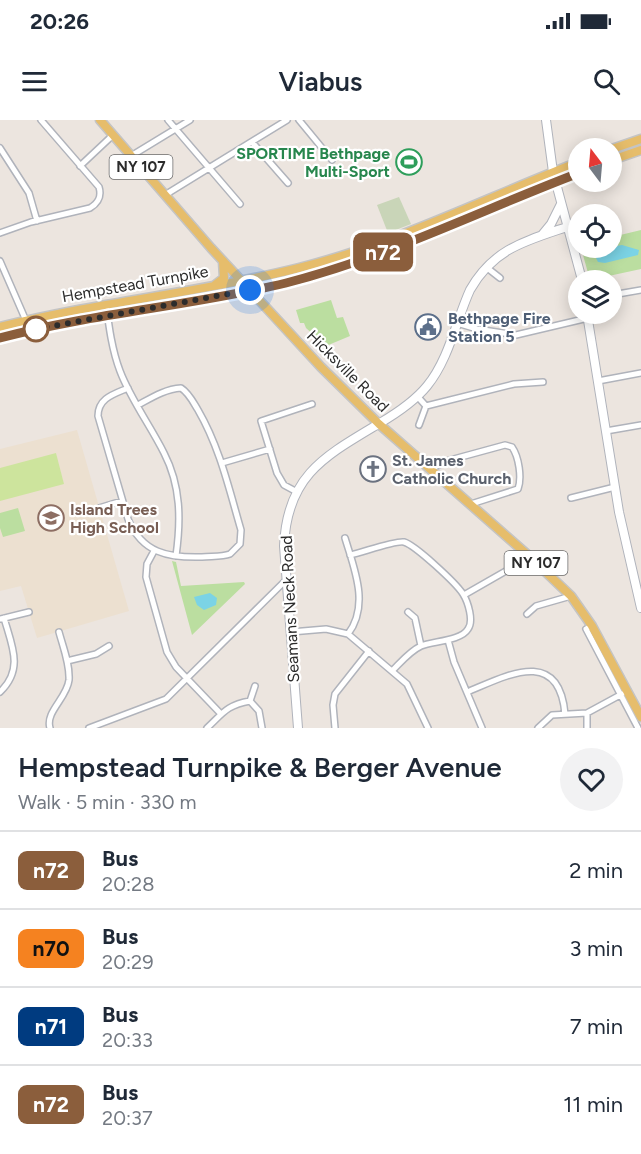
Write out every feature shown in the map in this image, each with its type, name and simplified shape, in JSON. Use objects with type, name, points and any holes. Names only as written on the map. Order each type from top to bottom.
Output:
[{"type":"main road","name":"Hicksville Road","points":[[100,120],[321,367],[379,424],[571,596],[592,626],[624,693],[641,717]]},
{"type":"main road","points":[[546,120],[555,182],[579,270]]},
{"type":"main road","points":[[622,146],[641,139]]},
{"type":"main road","points":[[622,157],[641,150]]},
{"type":"main road","name":"Hempstead Turnpike","points":[[0,327],[106,304],[215,286],[297,269],[405,232],[568,166]]},
{"type":"main road","name":"Hempstead Turnpike","points":[[0,338],[29,330],[285,283],[368,259],[568,177]]},
{"type":"main road","points":[[542,235],[551,224],[561,204]]},
{"type":"main road","name":"Seamans Neck Road","points":[[298,728],[286,580],[285,531],[297,492],[321,460],[403,409],[426,388],[442,362],[470,290],[486,267],[510,248],[567,227]]},
{"type":"main road","points":[[215,286],[224,278],[223,260]]},
{"type":"main road","points":[[267,309],[266,292],[272,287],[285,283]]},
{"type":"main road","points":[[589,324],[621,520],[641,608]]},
{"type":"street","points":[[0,233],[90,208],[98,202],[99,187],[41,120]]},
{"type":"street","points":[[168,120],[240,204]]},
{"type":"street","points":[[131,156],[190,120]]},
{"type":"street","points":[[165,195],[287,120]]},
{"type":"street","points":[[299,120],[332,160]]},
{"type":"street","points":[[80,166],[113,135]]},
{"type":"street","points":[[252,142],[288,183]]},
{"type":"street","points":[[0,148],[28,193],[37,221]]},
{"type":"street","points":[[0,261],[29,330]]},
{"type":"street","points":[[486,267],[500,278]]},
{"type":"street","points":[[622,293],[641,290]]},
{"type":"street","points":[[106,304],[116,358],[128,388],[165,454],[176,488],[180,522],[176,556]]},
{"type":"street","points":[[457,323],[477,329],[516,335],[568,321]]},
{"type":"street","points":[[598,381],[641,373]]},
{"type":"street","points":[[426,406],[514,384],[543,382]]},
{"type":"street","points":[[128,388],[104,399],[98,410],[122,501],[134,531],[154,551],[176,556],[226,556],[235,551],[240,544],[241,530],[222,463],[208,427],[185,390],[181,388],[169,390],[138,405]]},
{"type":"street","points":[[417,396],[426,406]]},
{"type":"street","points":[[297,492],[281,481],[261,421],[312,404]]},
{"type":"street","points":[[419,425],[426,406]]},
{"type":"street","points":[[606,431],[641,425]]},
{"type":"street","points":[[430,469],[461,457],[505,445],[511,446],[516,452],[520,481],[518,489],[470,504]]},
{"type":"street","points":[[222,463],[270,449]]},
{"type":"street","points":[[571,498],[615,487]]},
{"type":"street","points":[[99,508],[122,501]]},
{"type":"street","points":[[345,538],[359,587],[355,623],[348,634]]},
{"type":"street","points":[[350,555],[396,542],[406,543],[413,546],[449,578],[464,595],[470,616],[470,626],[465,633],[421,646],[410,652],[393,670]]},
{"type":"street","points":[[154,551],[147,564],[146,577],[167,652],[176,667],[220,713]]},
{"type":"street","points":[[464,595],[530,557]]},
{"type":"street","points":[[89,728],[166,699],[286,580]]},
{"type":"street","points":[[527,614],[536,606],[571,596]]},
{"type":"street","points":[[0,692],[10,680],[15,661],[2,619],[29,612]]},
{"type":"street","points":[[408,612],[415,618],[421,646]]},
{"type":"street","points":[[291,632],[326,629],[348,634],[393,670],[412,691],[428,728]]},
{"type":"street","points":[[50,728],[51,714],[67,690],[69,678],[59,632]]},
{"type":"street","points":[[447,640],[482,728]]},
{"type":"street","points":[[67,661],[96,654],[109,646]]},
{"type":"street","points":[[335,728],[333,705],[335,694],[369,651]]},
{"type":"street","points":[[467,692],[513,673],[536,672],[549,678],[558,687],[564,698],[565,714]]},
{"type":"street","points":[[250,700],[255,686]]},
{"type":"street","points":[[538,728],[552,715],[587,713],[624,693]]},
{"type":"street","name":"Hicksville Road","points":[[624,693],[638,728]]},
{"type":"street","points":[[207,728],[220,713],[235,703],[250,700]]},
{"type":"street","points":[[250,700],[259,711],[262,728]]},
{"type":"street","points":[[587,713],[587,728]]},
{"type":"shaded area","name":"Island Trees High School","points":[[77,430],[129,611],[37,638],[21,586],[0,591],[0,449]]},
{"type":"green space","points":[[399,197],[411,224],[388,233],[377,205]]},
{"type":"green space","points":[[641,230],[641,269],[622,273],[622,270],[587,270],[584,258],[622,258],[622,235]]},
{"type":"green space","points":[[331,300],[337,318],[343,317],[350,336],[326,346],[306,328],[304,323],[300,323],[296,310]]},
{"type":"green space","points":[[56,453],[64,484],[0,501],[0,468]]},
{"type":"green space","points":[[18,508],[25,531],[3,537],[0,528],[0,513]]},
{"type":"green space","points":[[172,561],[176,562],[181,586],[244,582],[245,584],[192,635]]},
{"type":"water","points":[[622,245],[639,250],[638,255],[605,263],[598,262],[596,258],[622,258]]},
{"type":"water","points":[[210,593],[217,598],[216,605],[204,610],[197,605],[194,597]]},
{"type":"bus line","name":"n72","points":[[0,338],[60,324],[285,283],[368,259],[568,177]]},
{"type":"place","name":"SPORTIME Bethpage Multi-Sport","points":[[409,162]]},
{"type":"place","name":"Bethpage Fire Station 5","points":[[428,327]]},
{"type":"place","name":"St. James Catholic Church","points":[[373,469]]},
{"type":"place","name":"Island Trees High School","points":[[51,518]]},
{"type":"route","points":[[36,329],[250,290]]}]
